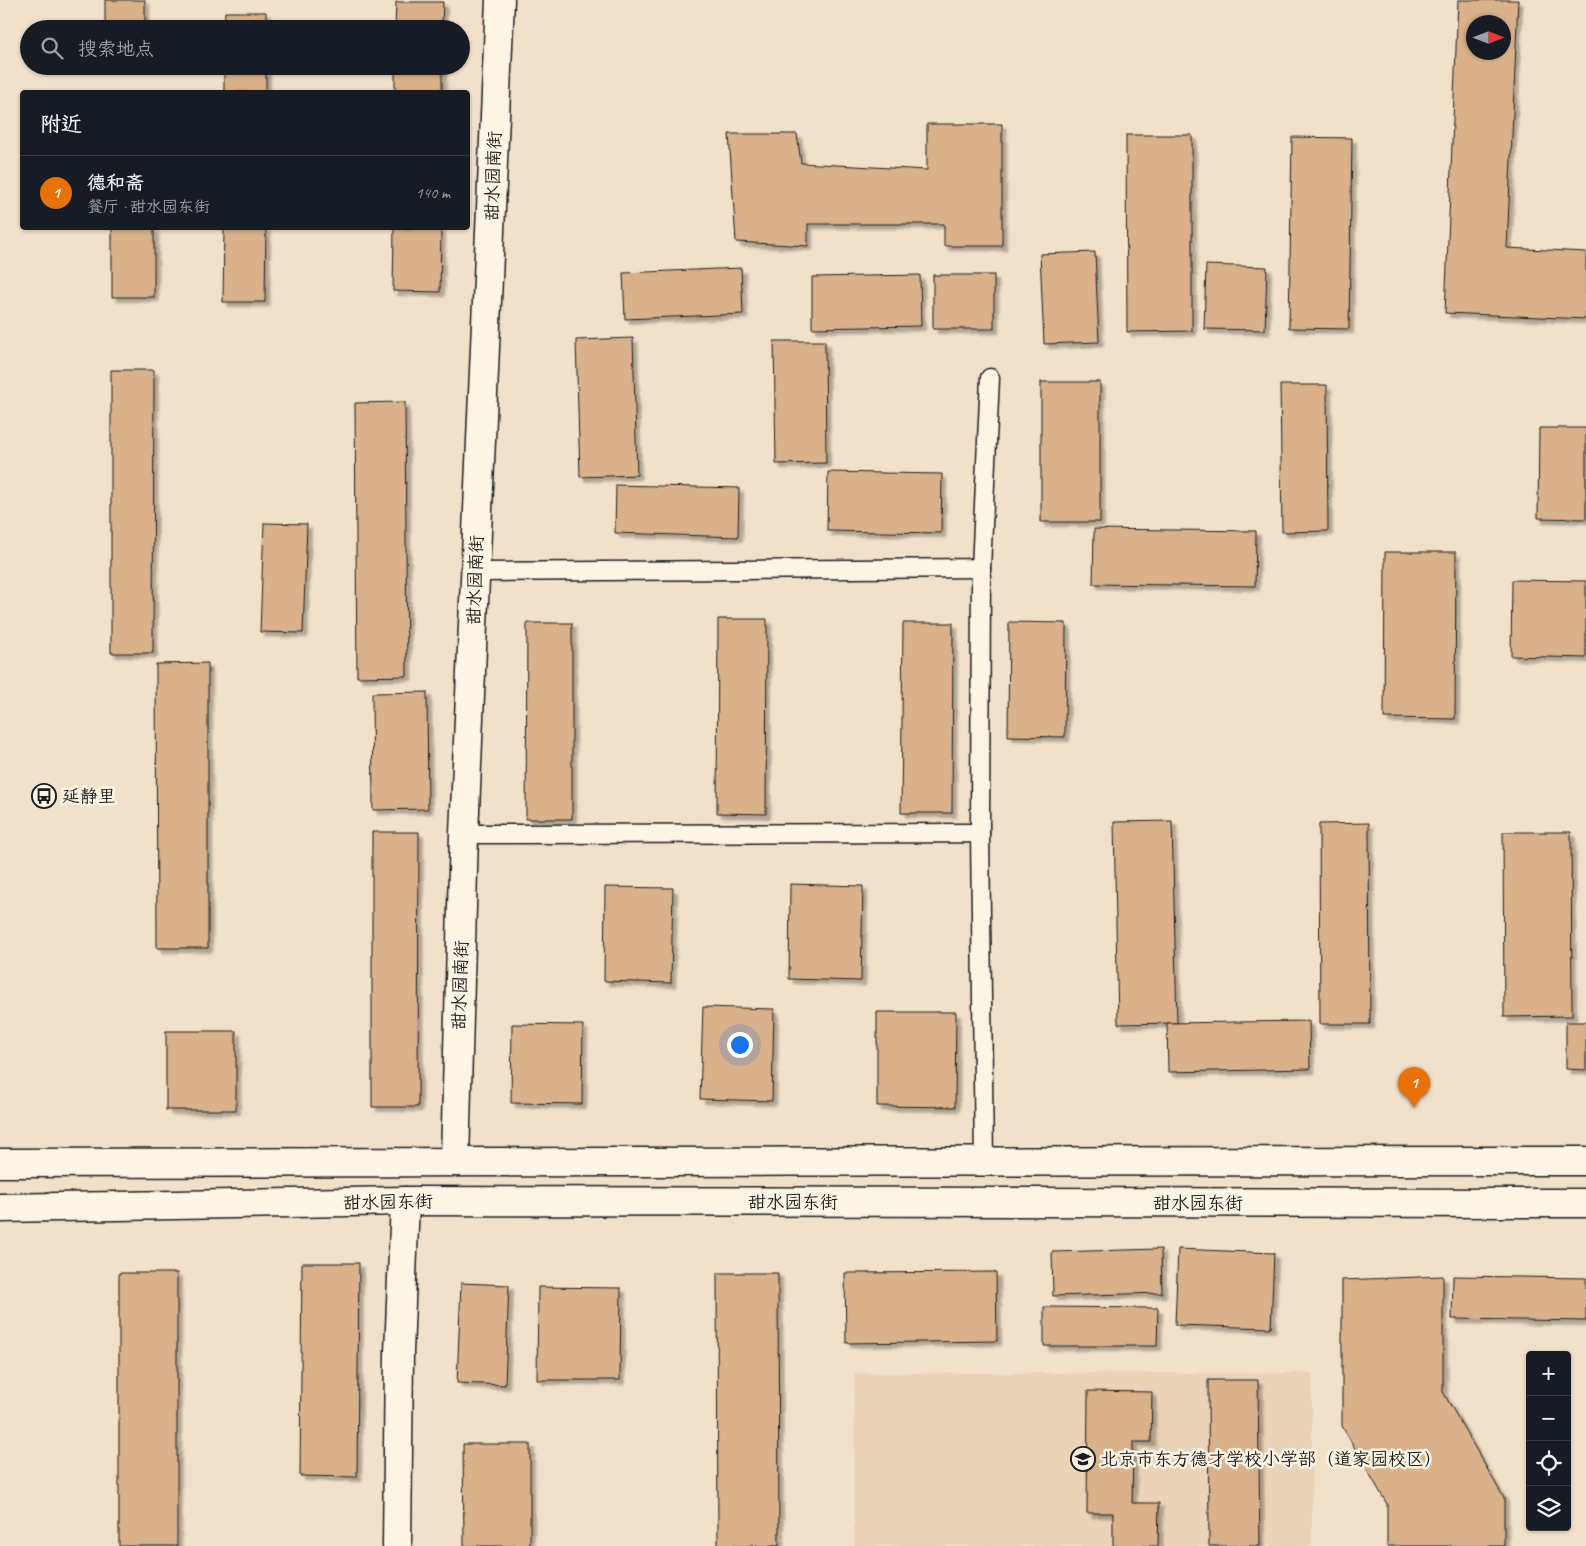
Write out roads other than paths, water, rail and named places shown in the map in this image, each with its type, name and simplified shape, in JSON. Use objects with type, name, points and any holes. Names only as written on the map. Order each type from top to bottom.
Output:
[{"type":"street","name":"甜水园南街","points":[[455,1161],[464,834],[500,0]]},
{"type":"street","points":[[0,1163],[1586,1161]]},
{"type":"street","points":[[397,1546],[405,1201]]},
{"type":"street","name":"甜水园东街","points":[[0,1208],[405,1201],[1586,1203]]},
{"type":"lane","points":[[984,1162],[980,833],[981,568],[990,378]]},
{"type":"lane","points":[[476,572],[981,568]]},
{"type":"lane","points":[[464,834],[980,833]]},
{"type":"place","name":"延静里","points":[[44,796]]},
{"type":"place","name":"德和斋","points":[[1414,1108]]},
{"type":"place","name":"北京市东方德才学校小学部（道家园校区）","points":[[1083,1459]]}]
